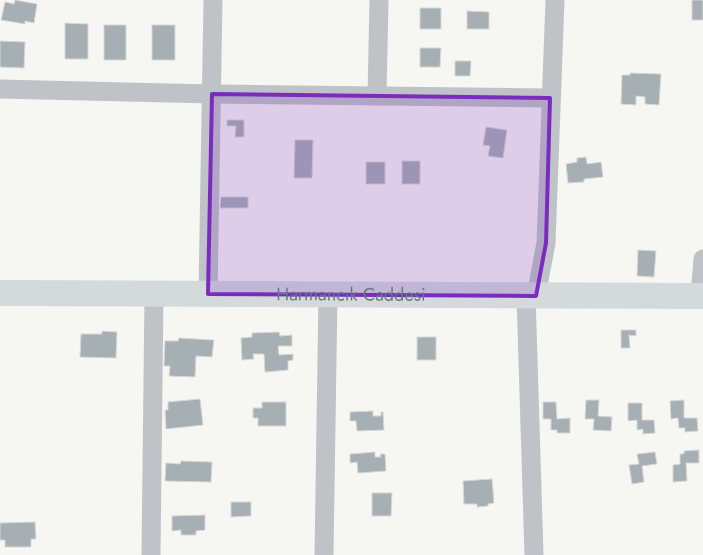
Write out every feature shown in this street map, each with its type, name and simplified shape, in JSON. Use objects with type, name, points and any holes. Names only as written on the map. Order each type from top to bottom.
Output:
[{"type":"street","points":[[208,294],[213,0]]},
{"type":"street","points":[[377,96],[379,0]]},
{"type":"street","points":[[534,555],[531,296],[546,243],[555,0]]},
{"type":"street","points":[[0,90],[550,98]]},
{"type":"street","points":[[702,296],[703,259]]},
{"type":"street","name":"Harmancık Caddesi","points":[[0,293],[702,296]]},
{"type":"street","points":[[152,555],[154,294]]},
{"type":"street","points":[[324,555],[328,294]]},
{"type":"highlighted area","points":[[212,94],[550,98],[546,243],[536,296],[208,294]]},
{"type":"building","points":[[15,0],[37,4],[34,23],[25,21],[25,24],[1,20],[5,2],[14,4]]},
{"type":"building","points":[[692,0],[703,0],[703,20],[692,20]]},
{"type":"building","points":[[420,8],[441,8],[441,29],[420,29]]},
{"type":"building","points":[[467,11],[489,12],[489,29],[467,29]]},
{"type":"building","points":[[65,23],[88,24],[88,59],[65,59]]},
{"type":"building","points":[[104,25],[126,25],[126,60],[104,60]]},
{"type":"building","points":[[152,25],[175,25],[175,60],[152,60]]},
{"type":"building","points":[[0,41],[25,42],[24,68],[0,67]]},
{"type":"building","points":[[420,48],[441,48],[440,67],[420,67]]},
{"type":"building","points":[[455,61],[471,61],[470,76],[455,76]]},
{"type":"building","points":[[630,73],[661,74],[659,105],[645,104],[645,97],[636,96],[636,105],[621,104],[622,75],[630,75]]},
{"type":"building","points":[[227,120],[244,120],[244,137],[235,137],[236,126],[227,126]]},
{"type":"building","points":[[486,127],[507,130],[503,158],[488,156],[490,146],[483,145]]},
{"type":"building","points":[[295,140],[313,140],[312,178],[294,178]]},
{"type":"building","points":[[586,157],[587,164],[601,162],[603,177],[584,179],[584,182],[568,183],[566,164],[577,162],[577,158]]},
{"type":"building","points":[[402,161],[420,161],[420,184],[402,184]]},
{"type":"building","points":[[366,162],[385,162],[385,184],[366,184]]},
{"type":"building","points":[[221,197],[248,197],[248,208],[220,208]]},
{"type":"building","points":[[638,250],[656,251],[654,277],[637,276]]},
{"type":"building","points":[[621,330],[636,330],[636,336],[629,335],[630,348],[621,348]]},
{"type":"building","points":[[102,331],[117,332],[116,358],[80,357],[81,334],[102,334]]},
{"type":"building","points":[[279,332],[280,336],[292,335],[292,346],[278,346],[279,355],[293,354],[293,360],[288,361],[288,370],[265,372],[264,354],[253,354],[254,359],[242,360],[241,338],[252,337],[252,333]]},
{"type":"building","points":[[417,337],[436,337],[436,360],[417,360]]},
{"type":"building","points":[[179,338],[214,340],[212,357],[196,356],[195,377],[169,376],[170,366],[164,366],[165,341],[178,341]]},
{"type":"building","points":[[200,399],[203,425],[166,429],[165,410],[168,410],[168,402]]},
{"type":"building","points":[[586,400],[599,400],[598,416],[612,417],[611,431],[593,430],[594,419],[585,419]]},
{"type":"building","points":[[684,400],[684,418],[697,418],[698,431],[685,432],[685,428],[679,428],[678,418],[671,419],[670,401]]},
{"type":"building","points":[[262,402],[286,402],[286,426],[258,426],[258,418],[253,418],[253,408],[262,408]]},
{"type":"building","points":[[543,402],[556,402],[557,419],[570,418],[570,433],[557,433],[557,430],[551,430],[551,419],[543,419]]},
{"type":"building","points":[[628,403],[642,403],[642,420],[654,420],[655,433],[643,434],[643,429],[637,430],[637,420],[628,421]]},
{"type":"building","points":[[373,411],[373,416],[381,416],[381,412],[383,412],[384,430],[357,431],[356,421],[350,421],[350,412]]},
{"type":"building","points":[[699,450],[699,463],[686,463],[687,481],[673,482],[673,465],[680,464],[680,454],[684,454],[684,451]]},
{"type":"building","points":[[375,452],[375,457],[381,457],[380,454],[385,454],[386,471],[358,473],[357,462],[350,463],[350,454]]},
{"type":"building","points":[[655,452],[657,464],[642,466],[644,482],[632,484],[629,465],[639,464],[637,454]]},
{"type":"building","points":[[181,461],[212,462],[211,482],[165,481],[166,463],[180,464]]},
{"type":"building","points":[[492,479],[494,503],[488,504],[488,506],[477,507],[477,504],[464,504],[463,481]]},
{"type":"building","points":[[372,493],[392,493],[391,516],[372,516]]},
{"type":"building","points":[[231,502],[251,502],[251,516],[231,517]]},
{"type":"building","points":[[205,515],[205,530],[196,531],[196,535],[181,535],[181,530],[172,531],[172,516]]},
{"type":"building","points":[[35,522],[36,539],[31,539],[31,547],[5,547],[5,540],[0,540],[0,523]]}]
